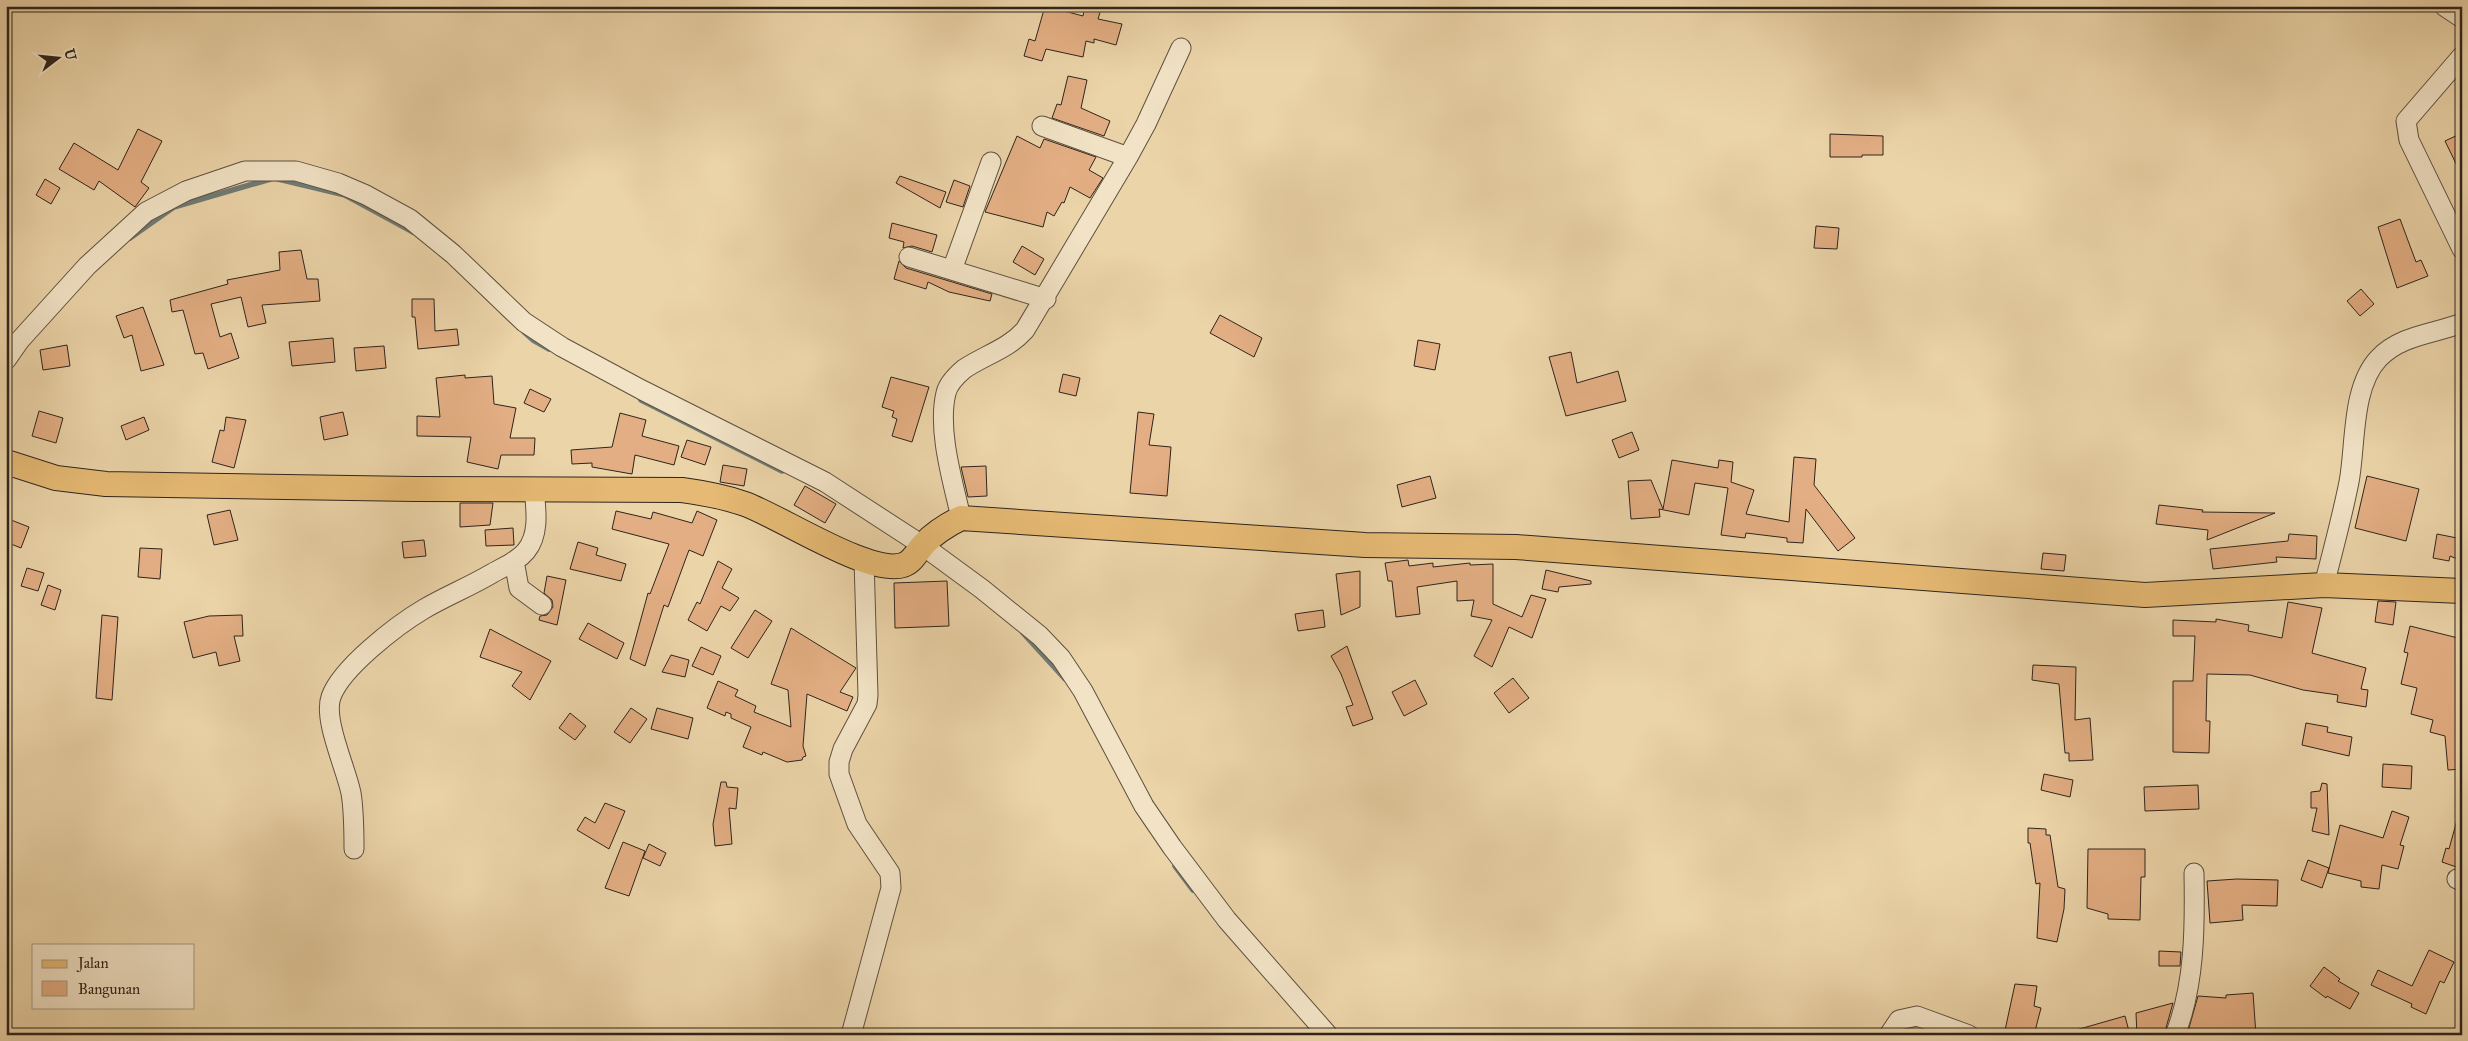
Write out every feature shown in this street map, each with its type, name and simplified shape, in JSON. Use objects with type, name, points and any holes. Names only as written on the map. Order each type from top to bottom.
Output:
[{"type":"main road","points":[[6,462],[56,478],[106,484],[682,490],[716,495],[747,504],[864,560],[889,567],[917,552],[947,524],[961,518],[1365,545],[1516,547],[2145,596],[2324,586],[2462,591]]},
{"type":"street","points":[[2444,6],[2462,18]]},
{"type":"street","points":[[961,518],[946,440],[946,392],[952,381],[963,370],[1015,342],[1025,330],[1046,299],[1128,157],[1182,48]]},
{"type":"street","points":[[2462,56],[2406,121],[2409,140],[2462,249]]},
{"type":"street","points":[[1042,126],[1128,157]]},
{"type":"street","points":[[952,270],[991,162]]},
{"type":"street","points":[[6,360],[20,340],[76,277],[146,212],[186,191],[245,171],[296,171],[338,183],[410,219],[453,254],[524,322],[562,346],[825,482],[917,552],[982,589],[1040,636],[1061,658],[1084,691],[1144,806],[1172,847],[1227,920],[1328,1035]]},
{"type":"street","points":[[909,257],[1046,299]]},
{"type":"street","points":[[2324,586],[2349,483],[2360,397],[2368,374],[2379,358],[2407,339],[2462,323]]},
{"type":"street","points":[[354,849],[351,795],[331,723],[330,705],[336,688],[362,657],[408,620],[423,610],[514,562],[527,550],[534,530],[537,511],[534,489]]},
{"type":"street","points":[[852,1035],[891,888],[890,874],[857,824],[839,774],[839,762],[843,749],[866,704],[868,695],[864,560]]},
{"type":"street","points":[[514,562],[519,588],[542,605]]},
{"type":"street","points":[[2175,1035],[2184,1008],[2192,961],[2194,873]]},
{"type":"street","points":[[1889,1035],[1899,1020],[1917,1016],[1969,1035]]},
{"type":"building","points":[[1045,6],[1083,16],[1085,6],[1102,6],[1098,19],[1122,24],[1116,45],[1094,39],[1094,43],[1086,41],[1083,57],[1046,49],[1042,61],[1024,56],[1029,39],[1035,41]]},
{"type":"building","points":[[1068,76],[1087,80],[1081,108],[1110,121],[1104,136],[1052,118],[1057,104],[1061,105]]},
{"type":"building","points":[[138,129],[162,141],[141,182],[149,188],[135,207],[99,181],[94,190],[59,169],[74,143],[118,170]]},
{"type":"building","points":[[2462,133],[2462,176],[2445,141]]},
{"type":"building","points":[[1830,134],[1883,136],[1883,155],[1830,157]]},
{"type":"building","points":[[1017,136],[1040,148],[1044,139],[1096,157],[1089,170],[1103,178],[1090,198],[1070,187],[1064,203],[1062,202],[1054,216],[1047,212],[1043,227],[985,212]]},
{"type":"building","points":[[900,176],[946,192],[940,208],[896,183]]},
{"type":"building","points":[[45,179],[60,188],[51,204],[36,195]]},
{"type":"building","points":[[954,180],[970,186],[963,207],[946,202]]},
{"type":"building","points":[[2400,219],[2416,262],[2421,260],[2428,276],[2397,288],[2378,227]]},
{"type":"building","points":[[892,223],[937,235],[932,252],[912,246],[903,248],[904,242],[889,238]]},
{"type":"building","points":[[1816,226],[1839,228],[1837,249],[1814,248]]},
{"type":"building","points":[[1022,246],[1044,259],[1035,275],[1013,262]]},
{"type":"building","points":[[301,250],[307,279],[318,279],[320,301],[262,305],[266,323],[248,327],[241,297],[211,304],[220,337],[231,333],[239,358],[208,369],[203,353],[195,354],[183,310],[172,312],[170,300],[228,284],[227,280],[280,270],[279,252]]},
{"type":"building","points":[[899,261],[906,268],[992,294],[990,301],[949,292],[928,282],[926,289],[894,279]]},
{"type":"building","points":[[2361,289],[2374,304],[2360,316],[2347,301]]},
{"type":"building","points":[[412,299],[434,299],[435,331],[457,329],[459,345],[418,349],[415,317],[412,317]]},
{"type":"building","points":[[143,307],[164,365],[141,371],[132,335],[124,338],[116,316]]},
{"type":"building","points":[[1220,315],[1262,338],[1254,357],[1210,333]]},
{"type":"building","points":[[333,338],[335,362],[292,366],[289,342]]},
{"type":"building","points":[[1418,340],[1440,344],[1435,370],[1414,366]]},
{"type":"building","points":[[67,345],[70,366],[43,370],[40,350]]},
{"type":"building","points":[[384,346],[386,368],[356,371],[354,348]]},
{"type":"building","points":[[1571,352],[1577,383],[1618,371],[1626,401],[1566,416],[1549,357]]},
{"type":"building","points":[[1063,374],[1080,378],[1076,396],[1059,392]]},
{"type":"building","points":[[465,375],[465,378],[492,376],[494,404],[516,408],[510,438],[535,438],[534,455],[501,455],[498,469],[467,462],[471,437],[417,436],[417,416],[440,417],[436,378]]},
{"type":"building","points":[[891,377],[929,387],[912,442],[892,436],[897,419],[892,417],[894,411],[882,407]]},
{"type":"building","points":[[530,389],[551,399],[544,412],[524,403]]},
{"type":"building","points":[[39,411],[63,418],[56,443],[32,436]]},
{"type":"building","points":[[343,412],[348,435],[324,440],[320,417]]},
{"type":"building","points":[[1138,412],[1154,414],[1149,445],[1171,447],[1167,496],[1130,493]]},
{"type":"building","points":[[620,413],[646,420],[642,436],[679,446],[674,465],[635,455],[632,474],[592,467],[592,463],[572,464],[571,450],[612,447]]},
{"type":"building","points":[[144,417],[149,430],[126,440],[121,426]]},
{"type":"building","points":[[226,417],[246,420],[234,468],[212,462],[220,430],[224,431]]},
{"type":"building","points":[[1632,432],[1639,450],[1619,458],[1612,440]]},
{"type":"building","points":[[687,440],[711,447],[705,465],[681,457]]},
{"type":"building","points":[[1794,457],[1816,459],[1814,485],[1855,538],[1838,551],[1806,509],[1803,543],[1787,542],[1787,538],[1746,533],[1745,538],[1721,535],[1728,488],[1695,483],[1689,515],[1659,509],[1660,517],[1631,519],[1628,481],[1651,480],[1663,509],[1672,460],[1718,468],[1719,460],[1733,462],[1731,482],[1754,490],[1746,514],[1789,522]]},
{"type":"building","points":[[723,465],[747,469],[744,486],[720,482]]},
{"type":"building","points":[[986,466],[987,496],[968,497],[961,467]]},
{"type":"building","points":[[1430,476],[1436,498],[1402,507],[1397,485]]},
{"type":"building","points":[[2367,476],[2419,489],[2406,541],[2355,528]]},
{"type":"building","points":[[805,486],[836,504],[825,523],[794,505]]},
{"type":"building","points":[[460,503],[493,503],[490,525],[460,527]]},
{"type":"building","points":[[2159,505],[2203,510],[2202,512],[2275,513],[2207,540],[2208,530],[2156,524]]},
{"type":"building","points":[[230,510],[238,540],[214,545],[207,515]]},
{"type":"building","points":[[616,511],[651,519],[653,512],[692,523],[697,511],[717,520],[703,556],[689,550],[668,607],[664,605],[645,666],[630,659],[648,593],[650,594],[669,544],[612,529]]},
{"type":"building","points":[[6,518],[29,527],[21,548],[6,542]]},
{"type":"building","points":[[513,528],[514,545],[486,546],[485,530]]},
{"type":"building","points":[[2289,534],[2317,536],[2316,559],[2276,557],[2277,562],[2213,569],[2210,549],[2288,541]]},
{"type":"building","points":[[2437,534],[2462,539],[2462,561],[2450,556],[2449,561],[2433,558]]},
{"type":"building","points":[[424,540],[426,556],[404,558],[402,542]]},
{"type":"building","points":[[578,542],[598,548],[596,555],[626,564],[621,581],[570,569]]},
{"type":"building","points":[[140,548],[162,549],[160,579],[138,577]]},
{"type":"building","points":[[2043,553],[2066,555],[2064,571],[2041,569]]},
{"type":"building","points":[[1408,560],[1409,566],[1433,563],[1433,567],[1470,563],[1470,565],[1493,564],[1493,604],[1522,617],[1531,595],[1546,599],[1532,638],[1509,627],[1492,667],[1474,656],[1492,620],[1471,616],[1474,600],[1457,601],[1457,581],[1417,587],[1420,614],[1396,617],[1392,581],[1388,581],[1385,563]]},
{"type":"building","points":[[718,561],[732,569],[722,588],[739,598],[730,611],[721,606],[707,631],[688,620],[697,602],[700,604]]},
{"type":"building","points":[[27,568],[44,573],[38,591],[21,586]]},
{"type":"building","points":[[1546,570],[1591,581],[1591,584],[1559,587],[1558,592],[1542,589]]},
{"type":"building","points":[[1360,571],[1360,607],[1341,615],[1336,574]]},
{"type":"building","points":[[547,576],[566,580],[557,625],[539,620],[540,616],[547,615],[553,607],[552,600],[544,593]]},
{"type":"building","points":[[947,581],[949,626],[895,628],[894,583]]},
{"type":"building","points":[[48,585],[61,590],[55,610],[41,605]]},
{"type":"building","points":[[2378,601],[2396,602],[2393,625],[2375,622]]},
{"type":"building","points":[[2288,602],[2322,608],[2312,653],[2366,668],[2361,689],[2368,690],[2366,707],[2337,702],[2338,695],[2303,690],[2250,675],[2207,674],[2206,721],[2210,721],[2209,753],[2173,752],[2173,681],[2193,681],[2195,636],[2173,636],[2173,620],[2216,622],[2216,619],[2249,625],[2248,631],[2282,638]]},
{"type":"building","points":[[755,610],[772,621],[748,658],[731,648]]},
{"type":"building","points":[[1323,610],[1325,627],[1298,631],[1295,614]]},
{"type":"building","points":[[102,615],[118,617],[112,700],[96,698]]},
{"type":"building","points":[[242,615],[243,636],[234,636],[240,661],[219,666],[216,652],[193,658],[184,622],[209,616]]},
{"type":"building","points":[[588,623],[624,643],[617,659],[579,639]]},
{"type":"building","points":[[2410,626],[2462,639],[2458,670],[2462,671],[2462,769],[2448,770],[2445,736],[2430,732],[2433,720],[2411,714],[2417,688],[2401,684],[2408,653],[2404,652]]},
{"type":"building","points":[[791,628],[856,668],[840,692],[853,697],[847,711],[807,694],[803,746],[806,756],[802,760],[787,762],[763,752],[762,755],[743,747],[751,727],[731,718],[731,714],[726,712],[725,716],[707,708],[718,681],[738,690],[735,696],[756,706],[754,712],[791,727],[788,690],[771,684]]},
{"type":"building","points":[[490,629],[551,661],[530,700],[512,686],[522,672],[480,657]]},
{"type":"building","points":[[1347,646],[1373,719],[1353,726],[1346,707],[1353,705],[1341,674],[1331,656]]},
{"type":"building","points":[[701,647],[721,656],[713,675],[692,666]]},
{"type":"building","points":[[671,655],[689,660],[685,677],[662,672]]},
{"type":"building","points":[[2033,665],[2076,667],[2075,720],[2090,718],[2093,760],[2069,761],[2069,753],[2065,753],[2059,684],[2032,680]]},
{"type":"building","points":[[1513,678],[1529,698],[1509,713],[1494,693]]},
{"type":"building","points":[[1415,680],[1427,704],[1404,716],[1392,692]]},
{"type":"building","points":[[631,708],[647,719],[630,743],[614,732]]},
{"type":"building","points":[[657,708],[693,718],[688,739],[651,729]]},
{"type":"building","points":[[570,713],[586,726],[575,740],[559,728]]},
{"type":"building","points":[[2306,723],[2328,727],[2327,732],[2352,737],[2349,756],[2302,745]]},
{"type":"building","points":[[2383,764],[2412,766],[2411,789],[2382,787]]},
{"type":"building","points":[[2044,774],[2073,780],[2070,797],[2041,790]]},
{"type":"building","points":[[721,782],[726,782],[727,787],[738,788],[736,809],[729,808],[732,844],[715,846],[713,824]]},
{"type":"building","points":[[2322,783],[2327,784],[2329,835],[2312,831],[2317,808],[2311,808],[2311,792],[2320,791]]},
{"type":"building","points":[[2198,785],[2199,809],[2145,811],[2144,787]]},
{"type":"building","points":[[605,803],[625,811],[609,849],[577,830],[585,817],[595,823]]},
{"type":"building","points":[[2392,811],[2409,817],[2400,845],[2404,846],[2398,869],[2382,865],[2379,889],[2361,887],[2361,881],[2328,873],[2340,825],[2383,838]]},
{"type":"building","points":[[2457,820],[2462,821],[2462,869],[2442,862],[2446,848],[2449,849]]},
{"type":"building","points":[[2028,828],[2046,829],[2046,835],[2050,835],[2058,887],[2065,889],[2064,909],[2057,942],[2037,938],[2040,883],[2036,884],[2030,843],[2028,843]]},
{"type":"building","points":[[623,842],[645,851],[629,896],[605,888]]},
{"type":"building","points":[[649,844],[666,853],[660,866],[643,858]]},
{"type":"building","points":[[2088,849],[2145,849],[2145,877],[2141,877],[2140,920],[2108,919],[2108,914],[2087,908]]},
{"type":"building","points":[[2308,860],[2329,868],[2322,888],[2301,880]]},
{"type":"building","points":[[2237,879],[2278,880],[2277,906],[2242,905],[2243,920],[2210,923],[2207,881]]},
{"type":"building","points":[[2429,950],[2454,962],[2444,983],[2440,981],[2426,1014],[2411,1007],[2412,1004],[2371,985],[2378,970],[2412,986]]},
{"type":"building","points":[[2159,951],[2181,952],[2180,966],[2159,966]]},
{"type":"building","points":[[2324,967],[2340,979],[2338,981],[2359,993],[2350,1009],[2327,996],[2326,998],[2310,986]]},
{"type":"building","points":[[2015,984],[2037,986],[2034,1006],[2041,1008],[2034,1035],[2004,1035]]},
{"type":"building","points":[[2253,993],[2256,1035],[2187,1035],[2198,996],[2226,998],[2226,995]]},
{"type":"building","points":[[2173,1003],[2164,1035],[2137,1035],[2136,1013]]},
{"type":"building","points":[[2125,1016],[2130,1035],[2077,1035],[2076,1030]]},
{"type":"waterway","points":[[130,238],[174,207],[274,178],[345,195],[413,232]]},
{"type":"waterway","points":[[524,332],[533,340],[549,349]]},
{"type":"waterway","points":[[6,374],[10,363]]},
{"type":"waterway","points":[[641,400],[782,471]]},
{"type":"waterway","points":[[1023,633],[1065,679]]},
{"type":"waterway","points":[[1175,866],[1193,890]]}]
